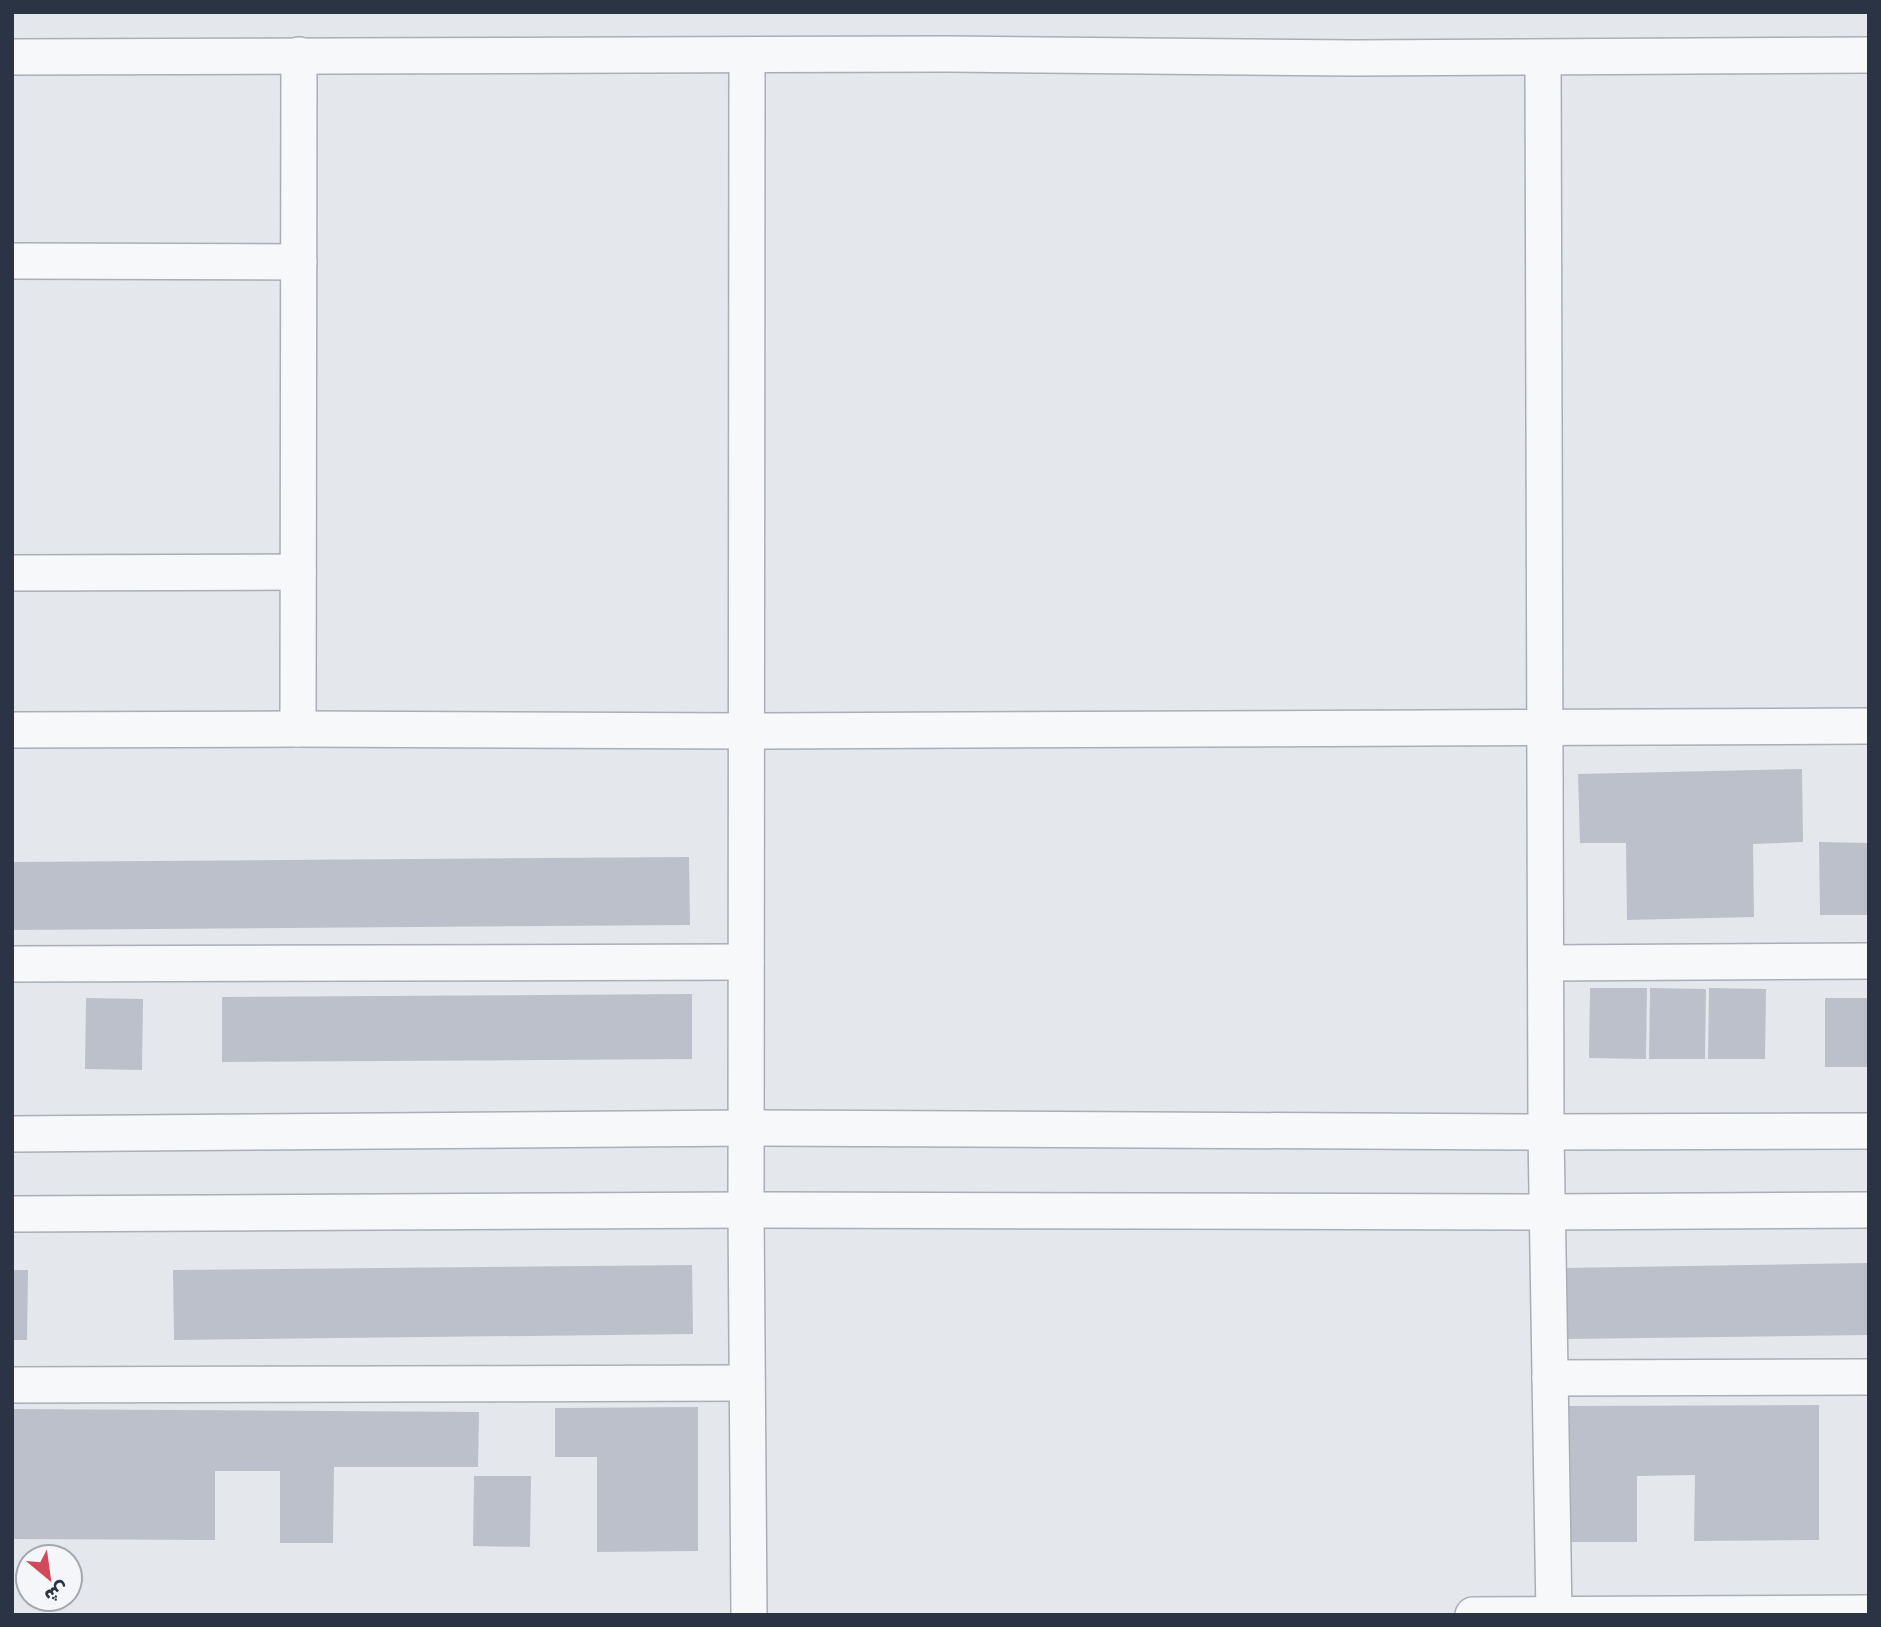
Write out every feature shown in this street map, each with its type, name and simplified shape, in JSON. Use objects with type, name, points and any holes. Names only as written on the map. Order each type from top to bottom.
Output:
[{"type":"street","points":[[12,57],[949,54],[1543,58],[1869,55]]},
{"type":"street","points":[[298,729],[299,55]]},
{"type":"street","points":[[747,56],[746,1210],[749,1615]]},
{"type":"street","points":[[1543,58],[1546,1132],[1553,1615]]},
{"type":"street","points":[[12,261],[299,262]]},
{"type":"street","points":[[12,573],[298,572]]},
{"type":"street","points":[[12,730],[746,731],[1869,726]]},
{"type":"street","points":[[1546,963],[1869,961]]},
{"type":"street","points":[[12,964],[746,962]]},
{"type":"street","points":[[12,1134],[746,1128],[1869,1131]]},
{"type":"street","points":[[12,1214],[746,1210],[1869,1210]]},
{"type":"street","points":[[1550,1378],[1869,1377]]},
{"type":"street","points":[[12,1385],[747,1383]]},
{"type":"street","points":[[1474,1615],[1869,1613]]},
{"type":"building","points":[[1802,769],[1803,842],[1753,844],[1754,917],[1627,920],[1626,843],[1580,843],[1578,774]]},
{"type":"building","points":[[1819,842],[1869,843],[1869,915],[1820,915]]},
{"type":"building","points":[[689,857],[690,925],[12,930],[12,862]]},
{"type":"building","points":[[1590,988],[1647,988],[1646,1059],[1589,1058]]},
{"type":"building","points":[[1650,988],[1706,989],[1705,1059],[1649,1059]]},
{"type":"building","points":[[1709,988],[1766,989],[1765,1059],[1708,1059]]},
{"type":"building","points":[[692,994],[692,1059],[222,1062],[222,997]]},
{"type":"building","points":[[86,998],[143,999],[142,1070],[85,1069]]},
{"type":"building","points":[[1825,998],[1869,998],[1869,1067],[1825,1067]]},
{"type":"building","points":[[1869,1263],[1869,1335],[1565,1339],[1564,1268]]},
{"type":"building","points":[[692,1265],[693,1334],[174,1340],[173,1270]]},
{"type":"building","points":[[12,1270],[28,1270],[27,1340],[12,1340]]},
{"type":"building","points":[[1819,1405],[1819,1540],[1694,1541],[1695,1475],[1637,1476],[1637,1542],[1566,1542],[1566,1406]]},
{"type":"building","points":[[698,1407],[698,1551],[597,1552],[597,1457],[555,1457],[555,1408]]},
{"type":"building","points":[[12,1409],[479,1412],[478,1467],[334,1467],[333,1543],[280,1543],[280,1471],[215,1471],[215,1540],[12,1539]]},
{"type":"building","points":[[474,1476],[531,1476],[530,1547],[473,1546]]}]
